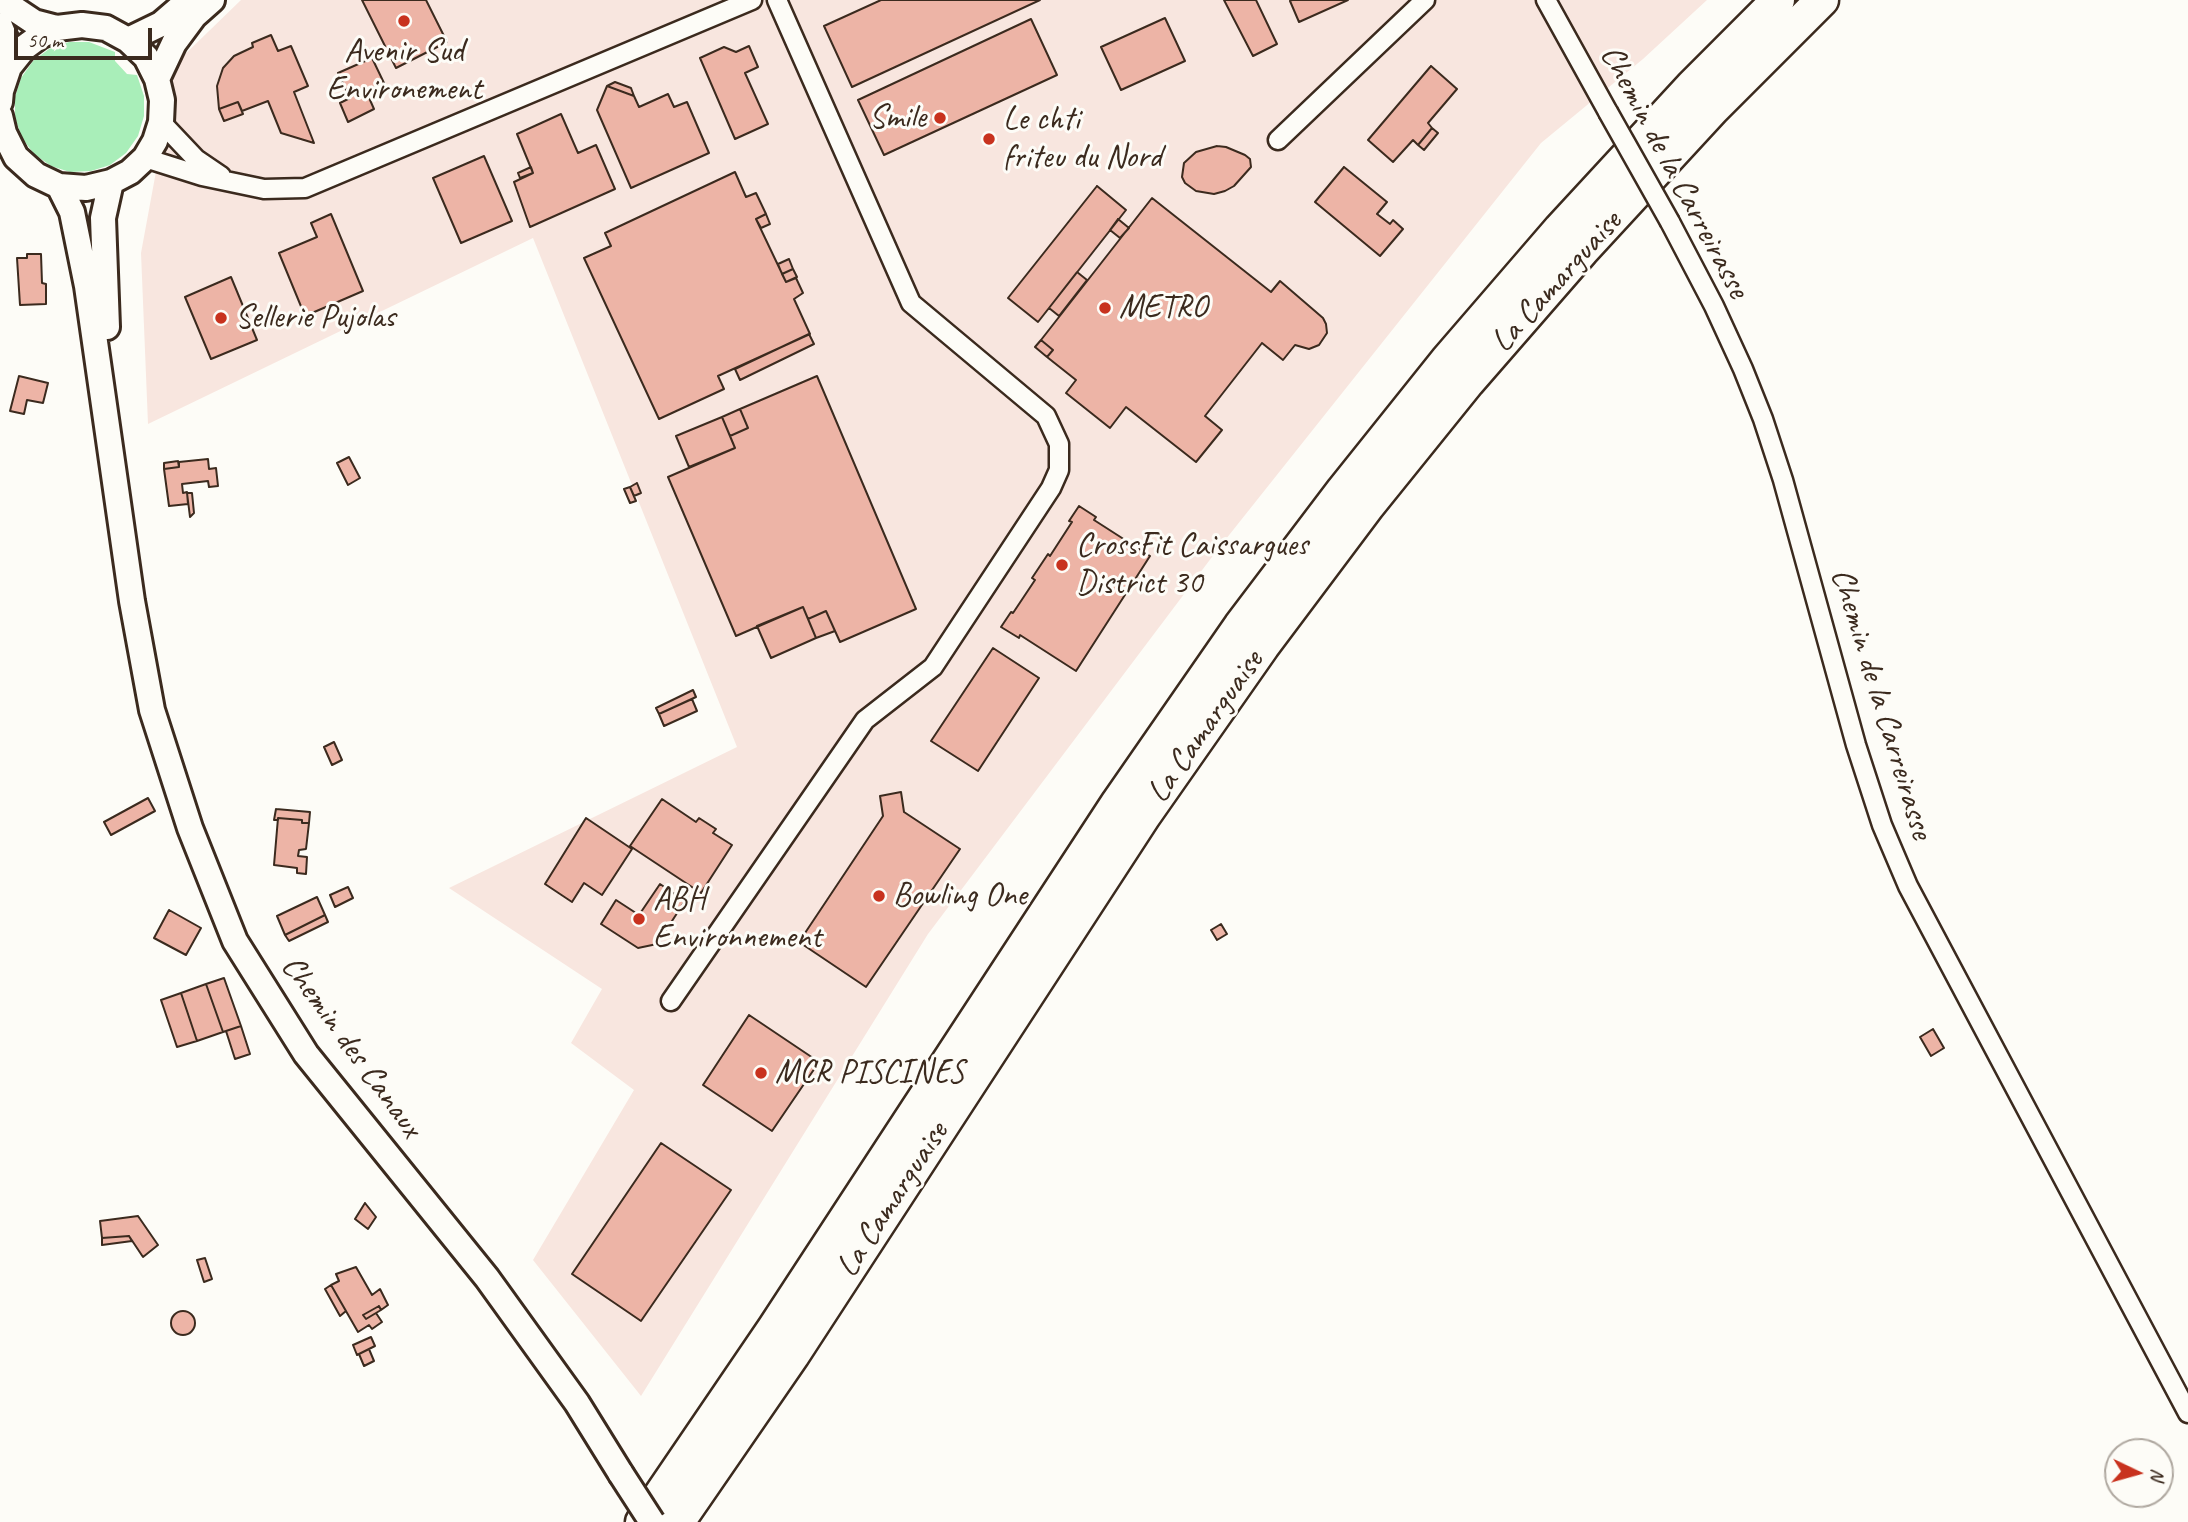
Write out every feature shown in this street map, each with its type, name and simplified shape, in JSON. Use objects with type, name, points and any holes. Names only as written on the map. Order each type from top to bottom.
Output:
[{"type":"highway","name":"La Camarguaise","points":[[642,1522],[774,1328],[1118,802],[1240,626],[1342,490],[1447,360],[1579,208],[1692,86],[1778,0]]},
{"type":"highway","name":"La Camarguaise","points":[[678,1522],[793,1354],[1144,816],[1279,624],[1368,506],[1468,382],[1582,251],[1704,120],[1822,0]]},
{"type":"main road","points":[[1,0],[34,22],[57,28]]},
{"type":"main road","points":[[128,40],[161,24],[189,0]]},
{"type":"main road","points":[[157,79],[174,43],[194,16],[212,0]]},
{"type":"main road","points":[[0,102],[0,91],[9,67],[25,47],[57,28],[82,24],[106,29],[128,40],[146,57],[157,79],[162,100],[161,122],[155,141],[145,158],[130,172],[111,182],[86,188],[60,186],[36,175],[16,157],[1,127]]},
{"type":"main road","points":[[0,26],[5,38],[9,67]]},
{"type":"main road","name":"Chemin des Canaux","points":[[108,425],[103,218],[111,182]]},
{"type":"main road","name":"Chemin des Canaux","points":[[60,186],[72,212],[87,286],[132,601],[152,710],[190,828],[235,941],[306,1054],[487,1278],[577,1403],[652,1522]]},
{"type":"street","points":[[145,158],[201,176],[264,189],[304,188],[752,0]]},
{"type":"street","points":[[670,1001],[865,720],[933,667],[1051,488],[1059,470],[1059,444],[1046,416],[911,303],[776,0]]},
{"type":"street","points":[[1278,140],[1424,0]]},
{"type":"street","name":"Chemin de la Carreirasse","points":[[1546,0],[1670,222],[1720,319],[1763,419],[1783,480],[1856,745],[1882,825],[1902,874],[2188,1413]]},
{"type":"street","points":[[161,122],[195,159],[229,182]]},
{"type":"shaded area","points":[[241,0],[1707,0],[1643,59],[1541,143],[1218,549],[928,934],[641,1396],[533,1260],[634,1090],[571,1043],[602,989],[449,888],[737,747],[533,238],[148,424],[141,253],[176,63]]},
{"type":"green space","points":[[69,42],[89,42],[115,52],[115,61],[127,74],[137,75],[144,96],[144,116],[138,136],[126,153],[110,165],[91,171],[70,172],[51,166],[34,154],[22,138],[15,118],[15,97],[21,78],[33,61],[49,49]]},
{"type":"building","name":"Avenir Sud Environement","points":[[362,0],[426,0],[447,42],[396,68]]},
{"type":"building","points":[[881,0],[1040,0],[852,87],[824,26]]},
{"type":"building","points":[[1224,0],[1256,0],[1277,44],[1253,56]]},
{"type":"building","points":[[1348,0],[1299,22],[1290,1]]},
{"type":"building","points":[[1165,18],[1185,61],[1121,90],[1101,47]]},
{"type":"building","points":[[1031,19],[1057,75],[884,155],[858,100]]},
{"type":"building","points":[[271,35],[278,51],[291,46],[308,86],[294,92],[314,143],[281,133],[268,101],[242,111],[238,102],[219,109],[217,86],[223,68],[234,56],[253,47],[252,43]]},
{"type":"building","points":[[749,46],[758,67],[745,73],[768,124],[735,139],[700,58],[724,47],[736,52]]},
{"type":"building","points":[[372,58],[384,83],[366,91],[374,109],[348,122],[340,103],[350,98],[338,73]]},
{"type":"building","points":[[1431,66],[1457,89],[1428,123],[1432,128],[1418,145],[1413,140],[1393,162],[1368,140]]},
{"type":"building","points":[[615,82],[631,88],[634,96],[607,86]]},
{"type":"building","points":[[607,86],[634,96],[639,107],[668,94],[674,107],[687,102],[709,153],[631,188],[597,110]]},
{"type":"building","points":[[238,102],[243,114],[224,121],[219,109]]},
{"type":"building","points":[[561,114],[578,153],[596,145],[615,189],[530,227],[514,182],[533,173],[517,134]]},
{"type":"building","points":[[1432,128],[1438,133],[1424,150],[1418,145]]},
{"type":"building","points":[[1217,146],[1245,155],[1250,159],[1251,167],[1234,186],[1225,191],[1214,194],[1196,191],[1185,183],[1182,177],[1184,163],[1196,152]]},
{"type":"building","points":[[484,156],[512,221],[461,243],[433,178]]},
{"type":"building","points":[[531,167],[533,173],[520,178],[518,173]]},
{"type":"building","points":[[1344,167],[1387,202],[1377,214],[1390,224],[1393,220],[1403,229],[1380,256],[1315,202]]},
{"type":"building","points":[[735,172],[746,197],[756,193],[766,214],[756,219],[786,282],[796,278],[803,293],[794,299],[810,334],[718,376],[724,389],[659,419],[584,258],[611,246],[605,233]]},
{"type":"building","points":[[1097,186],[1126,210],[1038,322],[1008,298]]},
{"type":"building","points":[[1152,198],[1271,292],[1280,281],[1323,318],[1326,324],[1327,333],[1319,345],[1309,349],[1295,345],[1283,360],[1262,343],[1205,416],[1222,430],[1196,462],[1126,407],[1110,428],[1066,393],[1076,380],[1047,357],[1053,350],[1041,340]]},
{"type":"building","points":[[331,214],[363,291],[305,316],[279,253],[317,237],[311,223]]},
{"type":"building","points":[[766,214],[770,224],[761,228],[756,219]]},
{"type":"building","points":[[1118,219],[1129,228],[1120,238],[1110,230]]},
{"type":"building","points":[[27,254],[41,254],[46,304],[20,305],[17,258],[27,258]]},
{"type":"building","points":[[789,259],[793,269],[782,274],[778,264]]},
{"type":"building","points":[[793,269],[797,277],[786,282],[782,274]]},
{"type":"building","points":[[1077,272],[1087,280],[1059,316],[1049,308]]},
{"type":"building","name":"Sellerie Pujolas","points":[[231,277],[257,340],[211,359],[185,297]]},
{"type":"building","points":[[809,334],[814,344],[740,380],[735,369]]},
{"type":"building","points":[[1041,340],[1053,350],[1047,357],[1035,347]]},
{"type":"building","points":[[19,376],[48,383],[43,403],[27,400],[24,414],[10,411]]},
{"type":"building","points":[[817,376],[916,609],[840,642],[826,611],[808,619],[803,607],[736,636],[668,477],[735,448],[730,436],[748,428],[740,409]]},
{"type":"building","points":[[740,409],[748,428],[730,436],[722,417]]},
{"type":"building","points":[[722,417],[735,448],[689,467],[676,436]]},
{"type":"building","points":[[349,457],[360,478],[348,485],[337,463]]},
{"type":"building","points":[[208,459],[209,469],[216,468],[218,486],[209,487],[208,481],[182,484],[183,493],[187,492],[188,504],[169,506],[164,469],[179,467],[179,462]]},
{"type":"building","points":[[178,461],[179,467],[164,469],[164,463]]},
{"type":"building","points":[[637,483],[641,493],[634,496],[630,487]]},
{"type":"building","points":[[630,487],[636,501],[630,503],[624,489]]},
{"type":"building","points":[[187,493],[192,493],[194,513],[190,517]]},
{"type":"building","points":[[1079,506],[1096,517],[1094,520],[1150,556],[1076,671],[1020,635],[1019,638],[1001,627],[1035,580],[1032,578],[1048,554],[1050,556]]},
{"type":"building","points":[[803,607],[816,638],[771,658],[757,626]]},
{"type":"building","points":[[826,611],[835,631],[816,638],[808,619]]},
{"type":"building","points":[[993,648],[1039,678],[978,771],[931,741]]},
{"type":"building","points":[[693,690],[696,697],[659,714],[656,708]]},
{"type":"building","points":[[692,699],[697,711],[664,726],[659,714]]},
{"type":"building","points":[[334,742],[342,760],[332,765],[324,747]]},
{"type":"building","name":"Bowling One","points":[[901,792],[904,812],[960,849],[866,987],[799,942],[883,816],[880,796]]},
{"type":"building","points":[[148,798],[155,811],[111,835],[104,822]]},
{"type":"building","points":[[662,799],[696,822],[699,818],[716,829],[713,833],[732,845],[701,893],[630,846]]},
{"type":"building","points":[[276,809],[310,812],[309,823],[302,823],[302,820],[274,820]]},
{"type":"building","points":[[278,818],[309,823],[306,849],[299,850],[298,856],[307,857],[306,874],[297,873],[297,868],[274,865]]},
{"type":"building","points":[[586,818],[632,849],[602,895],[584,883],[572,902],[545,884]]},
{"type":"building","name":"ABH Environnement","points":[[660,884],[685,901],[657,944],[638,948],[601,924],[616,900],[639,915]]},
{"type":"building","points":[[348,887],[353,898],[335,907],[330,895]]},
{"type":"building","points":[[317,897],[325,915],[285,935],[277,916]]},
{"type":"building","points":[[169,910],[201,928],[186,955],[154,938]]},
{"type":"building","points":[[325,915],[328,922],[289,941],[285,935]]},
{"type":"building","points":[[1221,924],[1227,934],[1217,940],[1211,930]]},
{"type":"building","points":[[224,978],[241,1026],[223,1032],[206,984]]},
{"type":"building","points":[[206,984],[223,1032],[197,1041],[181,993]]},
{"type":"building","points":[[181,993],[197,1041],[177,1047],[161,1000]]},
{"type":"building","name":"MCR PISCINES","points":[[749,1015],[819,1062],[772,1131],[703,1085]]},
{"type":"building","points":[[241,1026],[250,1054],[235,1059],[226,1031]]},
{"type":"building","points":[[1933,1029],[1944,1048],[1931,1056],[1920,1037]]},
{"type":"building","points":[[661,1143],[731,1190],[641,1321],[572,1274]]},
{"type":"building","points":[[365,1203],[376,1217],[368,1229],[355,1219]]},
{"type":"building","points":[[138,1216],[158,1245],[143,1257],[129,1236],[102,1238],[100,1221]]},
{"type":"building","points":[[129,1236],[132,1241],[102,1245],[102,1238]]},
{"type":"building","points":[[205,1258],[212,1279],[204,1282],[197,1260]]},
{"type":"building","points":[[356,1267],[372,1295],[380,1289],[388,1305],[381,1310],[379,1306],[363,1315],[366,1319],[376,1313],[382,1322],[372,1329],[369,1325],[358,1332],[331,1285],[339,1281],[336,1274]]},
{"type":"building","points":[[331,1285],[346,1311],[340,1316],[325,1289]]},
{"type":"building","points":[[379,1306],[381,1310],[366,1319],[363,1315]]},
{"type":"building","points":[[183,1311],[194,1318],[195,1323],[188,1334],[183,1335],[172,1328],[171,1323],[178,1312]]},
{"type":"building","points":[[371,1337],[375,1346],[357,1355],[353,1345]]},
{"type":"building","points":[[369,1349],[374,1361],[364,1366],[359,1354]]},
{"type":"place","name":"Avenir Sud Environement","points":[[404,21]]},
{"type":"place","name":"Smile","points":[[940,118]]},
{"type":"place","name":"Le chti friteu du Nord","points":[[989,139]]},
{"type":"place","name":"METRO","points":[[1105,308]]},
{"type":"place","name":"Sellerie Pujolas","points":[[221,318]]},
{"type":"place","name":"CrossFit Caissargues District 30","points":[[1062,565]]},
{"type":"place","name":"Bowling One","points":[[879,896]]},
{"type":"place","name":"ABH Environnement","points":[[639,919]]},
{"type":"place","name":"MCR PISCINES","points":[[761,1073]]}]
